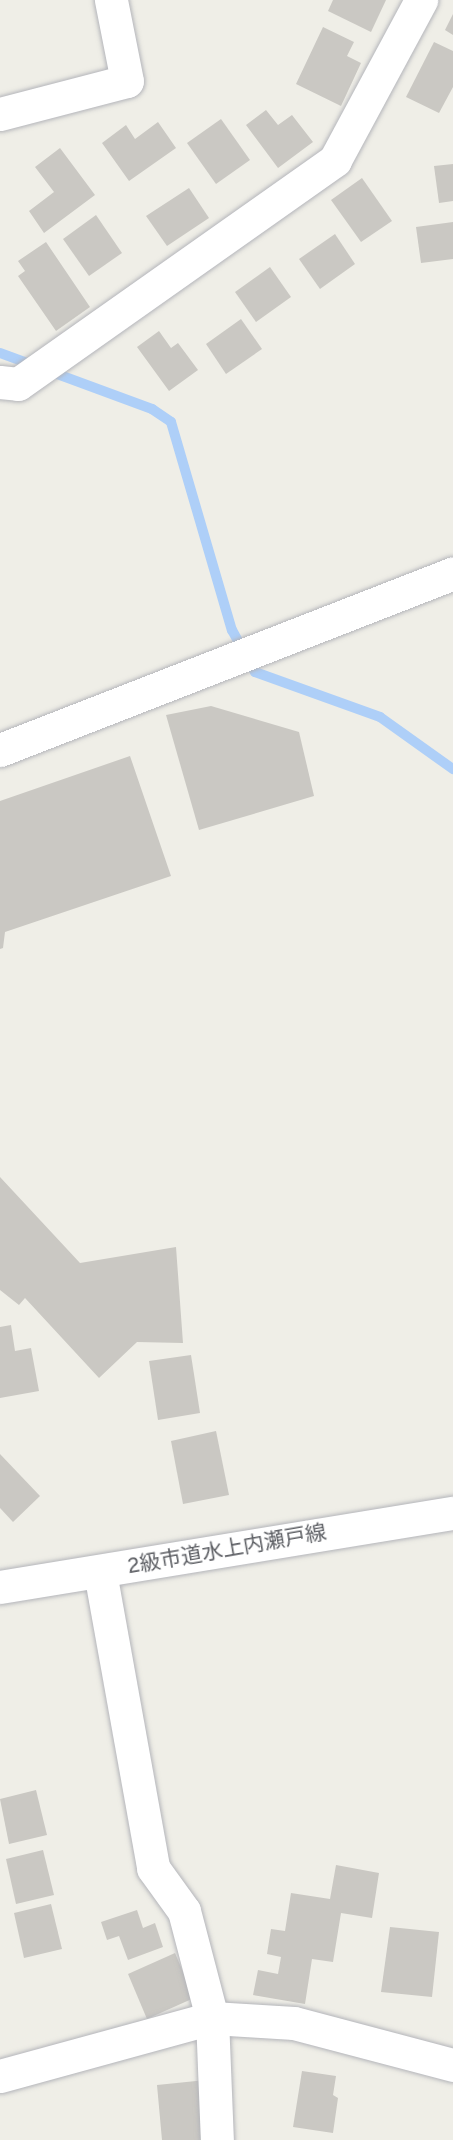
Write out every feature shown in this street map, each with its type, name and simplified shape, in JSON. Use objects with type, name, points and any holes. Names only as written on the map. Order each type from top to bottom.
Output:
[{"type":"street","points":[[0,114],[128,81],[111,0]]},
{"type":"street","points":[[0,382],[18,384],[335,160],[420,0]]},
{"type":"street","points":[[0,750],[453,573]]},
{"type":"street","name":"2級市道水上内瀬戸線","points":[[0,1587],[453,1513]]},
{"type":"street","points":[[100,1572],[153,1868],[184,1911],[212,2019],[217,2140]]},
{"type":"street","points":[[0,2076],[212,2019],[294,2023],[453,2066]]},
{"type":"building","points":[[333,0],[386,0],[371,32],[328,11]]},
{"type":"building","points":[[453,14],[453,35],[445,30]]},
{"type":"building","points":[[323,27],[354,42],[347,56],[361,63],[341,106],[296,84]]},
{"type":"building","points":[[434,42],[453,51],[453,87],[439,113],[406,97]]},
{"type":"building","points":[[266,110],[278,125],[292,115],[313,142],[278,168],[246,125]]},
{"type":"building","points":[[221,119],[250,160],[216,184],[187,143]]},
{"type":"building","points":[[158,122],[176,148],[129,181],[102,143],[126,125],[135,139]]},
{"type":"building","points":[[60,148],[95,195],[44,233],[29,211],[54,192],[35,167]]},
{"type":"building","points":[[453,164],[453,201],[439,203],[434,166]]},
{"type":"building","points":[[362,178],[392,221],[361,242],[331,200]]},
{"type":"building","points":[[189,188],[209,218],[167,246],[146,216]]},
{"type":"building","points":[[96,215],[122,253],[89,276],[63,239]]},
{"type":"building","points":[[453,222],[453,259],[421,263],[416,227]]},
{"type":"building","points":[[335,234],[355,264],[320,289],[299,259]]},
{"type":"building","points":[[46,242],[90,307],[56,331],[18,276],[25,271],[18,261]]},
{"type":"building","points":[[270,267],[291,297],[256,322],[235,292]]},
{"type":"building","points":[[241,319],[262,349],[226,374],[206,344]]},
{"type":"building","points":[[159,331],[171,348],[178,343],[198,370],[169,391],[137,347]]},
{"type":"building","points":[[211,706],[299,732],[314,796],[199,830],[166,715]]},
{"type":"building","points":[[130,756],[171,876],[5,932],[3,948],[0,949],[0,801]]},
{"type":"building","points":[[0,1177],[80,1263],[176,1247],[183,1343],[137,1342],[99,1378],[25,1298],[19,1305],[0,1290]]},
{"type":"building","points":[[11,1325],[15,1351],[31,1348],[39,1391],[0,1398],[0,1327]]},
{"type":"building","points":[[191,1355],[200,1413],[158,1420],[149,1361]]},
{"type":"building","points":[[216,1431],[229,1495],[183,1504],[171,1441]]},
{"type":"building","points":[[0,1454],[40,1496],[13,1522],[0,1508]]},
{"type":"building","points":[[36,1790],[47,1835],[9,1844],[0,1799]]},
{"type":"building","points":[[43,1850],[54,1895],[16,1904],[6,1859]]},
{"type":"building","points":[[336,1865],[379,1873],[372,1918],[341,1913],[333,1962],[312,1959],[305,2004],[253,1995],[258,1970],[278,1974],[281,1957],[267,1954],[271,1929],[285,1931],[291,1893],[330,1899]]},
{"type":"building","points":[[51,1904],[62,1949],[24,1958],[14,1913]]},
{"type":"building","points":[[137,1910],[143,1928],[155,1923],[163,1947],[128,1960],[119,1936],[107,1940],[101,1922]]},
{"type":"building","points":[[390,1927],[439,1932],[432,1997],[381,1992]]},
{"type":"building","points":[[175,1953],[194,1998],[147,2019],[128,1974]]},
{"type":"building","points":[[302,2071],[336,2076],[333,2095],[338,2098],[333,2133],[293,2127]]},
{"type":"building","points":[[206,2080],[212,2140],[162,2140],[157,2085]]},
{"type":"waterway","points":[[0,353],[152,409],[171,422],[232,630],[255,672],[380,717],[453,769]]}]
